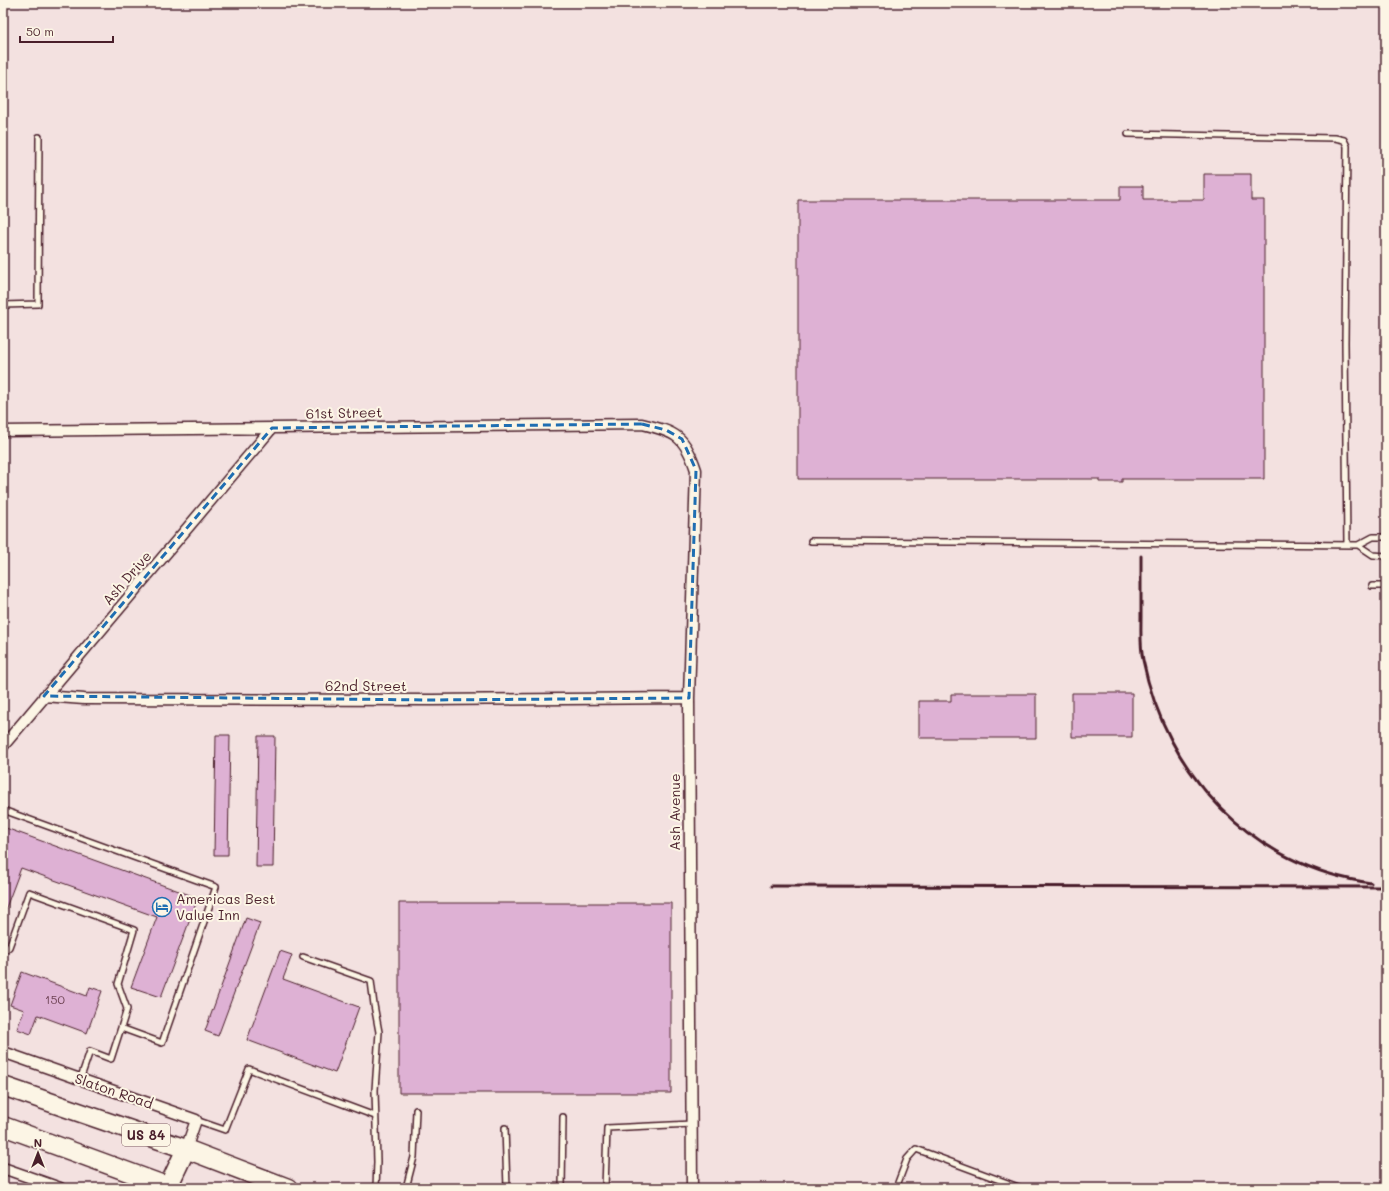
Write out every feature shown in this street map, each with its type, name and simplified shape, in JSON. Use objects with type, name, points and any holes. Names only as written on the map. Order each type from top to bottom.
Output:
[{"type":"highway","name":"US 84","points":[[3,1086],[186,1149],[288,1188]]},
{"type":"highway","points":[[3,1126],[169,1188],[186,1149]]},
{"type":"highway","points":[[3,1129],[36,1138]]},
{"type":"street","name":"61st Street","points":[[3,431],[642,424],[666,430],[682,439]]},
{"type":"street","name":"Ash Drive","points":[[3,746],[272,428]]},
{"type":"street","name":"Ash Avenue","points":[[682,439],[691,453],[696,470],[689,698],[692,1188]]},
{"type":"street","name":"62nd Street","points":[[44,696],[84,699],[416,700],[689,698]]},
{"type":"street","name":"Slaton Road","points":[[3,1052],[196,1120]]},
{"type":"street","points":[[186,1149],[196,1120]]},
{"type":"street","points":[[3,1168],[60,1188]]},
{"type":"lane","points":[[1128,134],[1335,138],[1344,140],[1347,146],[1345,343],[1347,545]]},
{"type":"lane","points":[[3,305],[38,304],[39,137]]},
{"type":"lane","points":[[811,541],[1358,545],[1373,537],[1386,537]]},
{"type":"lane","points":[[1358,545],[1373,556],[1386,556]]},
{"type":"lane","points":[[1372,586],[1386,586]]},
{"type":"lane","points":[[3,810],[216,887],[162,1042],[121,1028]]},
{"type":"lane","points":[[3,952],[9,948],[29,892],[134,930],[118,984],[127,1009],[111,1059],[90,1051],[80,1080]]},
{"type":"lane","points":[[304,957],[371,981],[379,1032],[375,1090],[377,1162],[376,1188]]},
{"type":"lane","points":[[196,1120],[225,1130],[249,1070],[376,1116]]},
{"type":"lane","points":[[406,1188],[414,1157],[416,1110]]},
{"type":"lane","points":[[562,1188],[563,1117]]},
{"type":"lane","points":[[605,1188],[607,1128],[692,1124]]},
{"type":"lane","points":[[505,1128],[507,1188]]},
{"type":"lane","points":[[896,1188],[907,1159],[916,1149],[1021,1188]]},
{"type":"lane","points":[[23,1188],[42,1182]]},
{"type":"highlighted area","points":[[642,424],[666,430],[682,439],[696,470],[689,698],[432,700],[44,696],[272,428]]},
{"type":"building","points":[[1204,174],[1251,174],[1251,200],[1264,200],[1264,479],[1122,479],[1122,482],[1099,482],[1099,479],[798,479],[798,200],[1120,200],[1120,186],[1143,186],[1143,200],[1204,200]]},
{"type":"building","points":[[1072,693],[1132,693],[1132,737],[1072,737]]},
{"type":"building","points":[[951,694],[1036,694],[1036,738],[919,738],[919,701],[951,701]]},
{"type":"building","points":[[216,735],[230,735],[228,855],[214,855]]},
{"type":"building","points":[[258,736],[275,736],[273,867],[256,867]]},
{"type":"building","name":"Americas Best Value Inn","points":[[3,827],[198,898],[161,997],[131,987],[157,917],[21,868],[3,913]]},
{"type":"building","points":[[399,903],[671,903],[671,1093],[399,1093]]},
{"type":"building","points":[[246,918],[260,923],[218,1036],[205,1031]]},
{"type":"building","points":[[280,951],[292,955],[283,979],[359,1007],[335,1073],[247,1040]]},
{"type":"building","points":[[22,972],[87,996],[90,987],[102,991],[87,1033],[38,1015],[31,1034],[17,1029],[24,1010],[10,1005]]},
{"type":"railway","points":[[1141,556],[1141,649],[1143,660],[1155,702],[1172,741],[1194,776],[1221,808],[1253,835],[1288,857],[1328,874],[1371,883]]},
{"type":"railway","points":[[771,886],[1386,887]]},
{"type":"place","name":"Americas Best Value Inn","points":[[162,907]]}]
